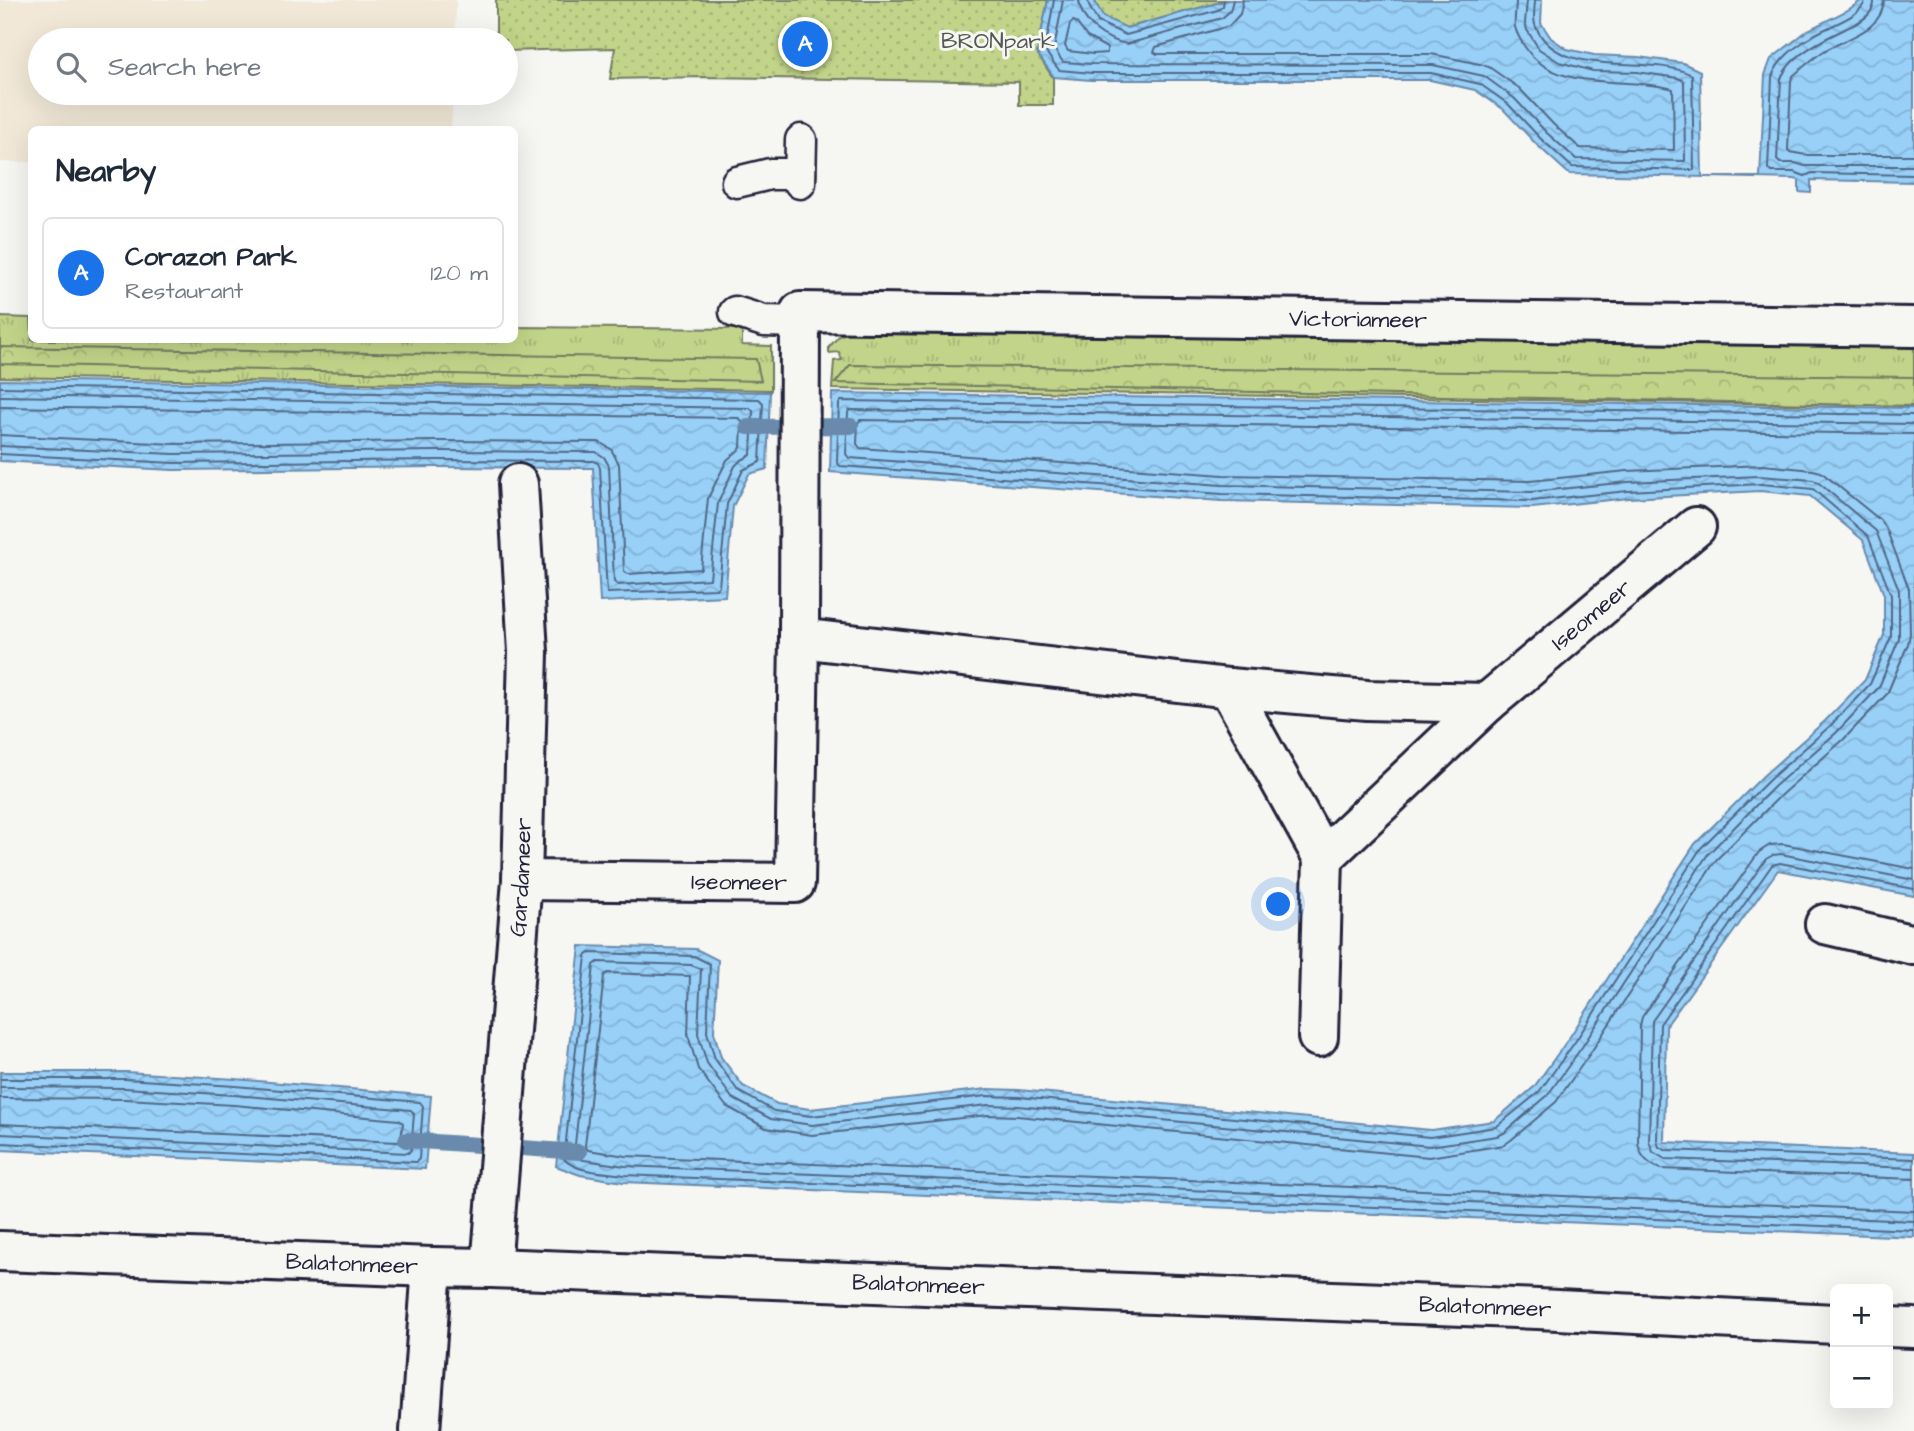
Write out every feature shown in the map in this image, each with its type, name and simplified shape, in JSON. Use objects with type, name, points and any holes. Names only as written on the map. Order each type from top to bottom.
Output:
[{"type":"street","name":"Victoriameer","points":[[799,328],[1914,327]]},
{"type":"street","name":"Iseomeer","points":[[522,880],[795,883],[800,638],[799,328]]},
{"type":"street","name":"Gardameer","points":[[491,1268],[522,880],[528,652],[518,484]]},
{"type":"street","name":"Iseomeer","points":[[1323,858],[1487,703],[1696,527]]},
{"type":"street","points":[[800,638],[1228,688],[1367,700],[1487,703]]},
{"type":"street","points":[[1228,688],[1323,858],[1318,1037]]},
{"type":"street","points":[[1825,924],[1914,945]]},
{"type":"street","name":"Balatonmeer","points":[[0,1251],[1538,1309],[1830,1324]]},
{"type":"street","points":[[420,1431],[432,1267]]},
{"type":"street","points":[[1893,1327],[1914,1328]]},
{"type":"lane","points":[[737,182],[770,174],[800,178],[801,140]]},
{"type":"lane","points":[[735,312],[799,328]]},
{"type":"shaded area","points":[[0,0],[456,0],[455,28],[28,28],[28,105],[452,105],[451,126],[28,126],[28,162],[0,162]]},
{"type":"green space","name":"BRONpark","points":[[496,0],[1048,0],[1037,53],[1053,78],[1053,105],[1019,105],[1019,82],[703,77],[610,79],[615,48],[518,51],[518,28],[496,28]]},
{"type":"green space","name":"BRONpark","points":[[1094,0],[1228,0],[1126,28],[1103,17]]},
{"type":"green space","points":[[0,317],[28,318],[28,343],[518,343],[518,327],[742,329],[742,345],[771,346],[771,390],[0,377]]},
{"type":"green space","points":[[859,331],[1914,346],[1914,406],[832,389],[834,361],[842,360],[839,352],[829,353],[829,347],[840,335]]},
{"type":"green space","points":[[0,347],[756,359],[761,381],[0,364]]},
{"type":"green space","points":[[850,365],[1914,377],[1914,406],[835,383]]},
{"type":"water","points":[[1048,0],[1094,0],[1103,17],[1127,28],[1228,0],[1542,0],[1541,23],[1551,38],[1567,49],[1594,55],[1683,63],[1700,71],[1702,177],[1569,174],[1503,109],[1475,90],[1430,80],[1091,80],[1054,77],[1037,53]]},
{"type":"water","points":[[1862,0],[1914,0],[1914,182],[1811,180],[1811,193],[1799,192],[1799,180],[1794,179],[1704,177],[1760,177],[1765,75],[1771,59],[1808,30]]},
{"type":"water","points":[[0,380],[770,392],[767,469],[749,474],[733,506],[725,596],[600,602],[593,468],[173,470],[0,461]]},
{"type":"water","points":[[832,393],[1914,408],[1914,896],[1778,870],[1666,1026],[1664,1142],[1914,1153],[1914,1237],[623,1182],[580,1175],[556,1166],[580,946],[696,949],[718,960],[714,1032],[721,1057],[743,1086],[777,1104],[810,1109],[987,1089],[1431,1130],[1494,1121],[1534,1087],[1569,1038],[1695,844],[1865,680],[1884,635],[1884,595],[1863,540],[1810,496],[1760,491],[1629,498],[1532,508],[1221,501],[830,472]]},
{"type":"water","points":[[0,1072],[126,1072],[431,1096],[425,1169],[0,1150]]},
{"type":"waterway","points":[[748,427],[851,426]]},
{"type":"waterway","points":[[406,1140],[579,1152]]},
{"type":"place","name":"Corazon Park","points":[[805,44]]}]
